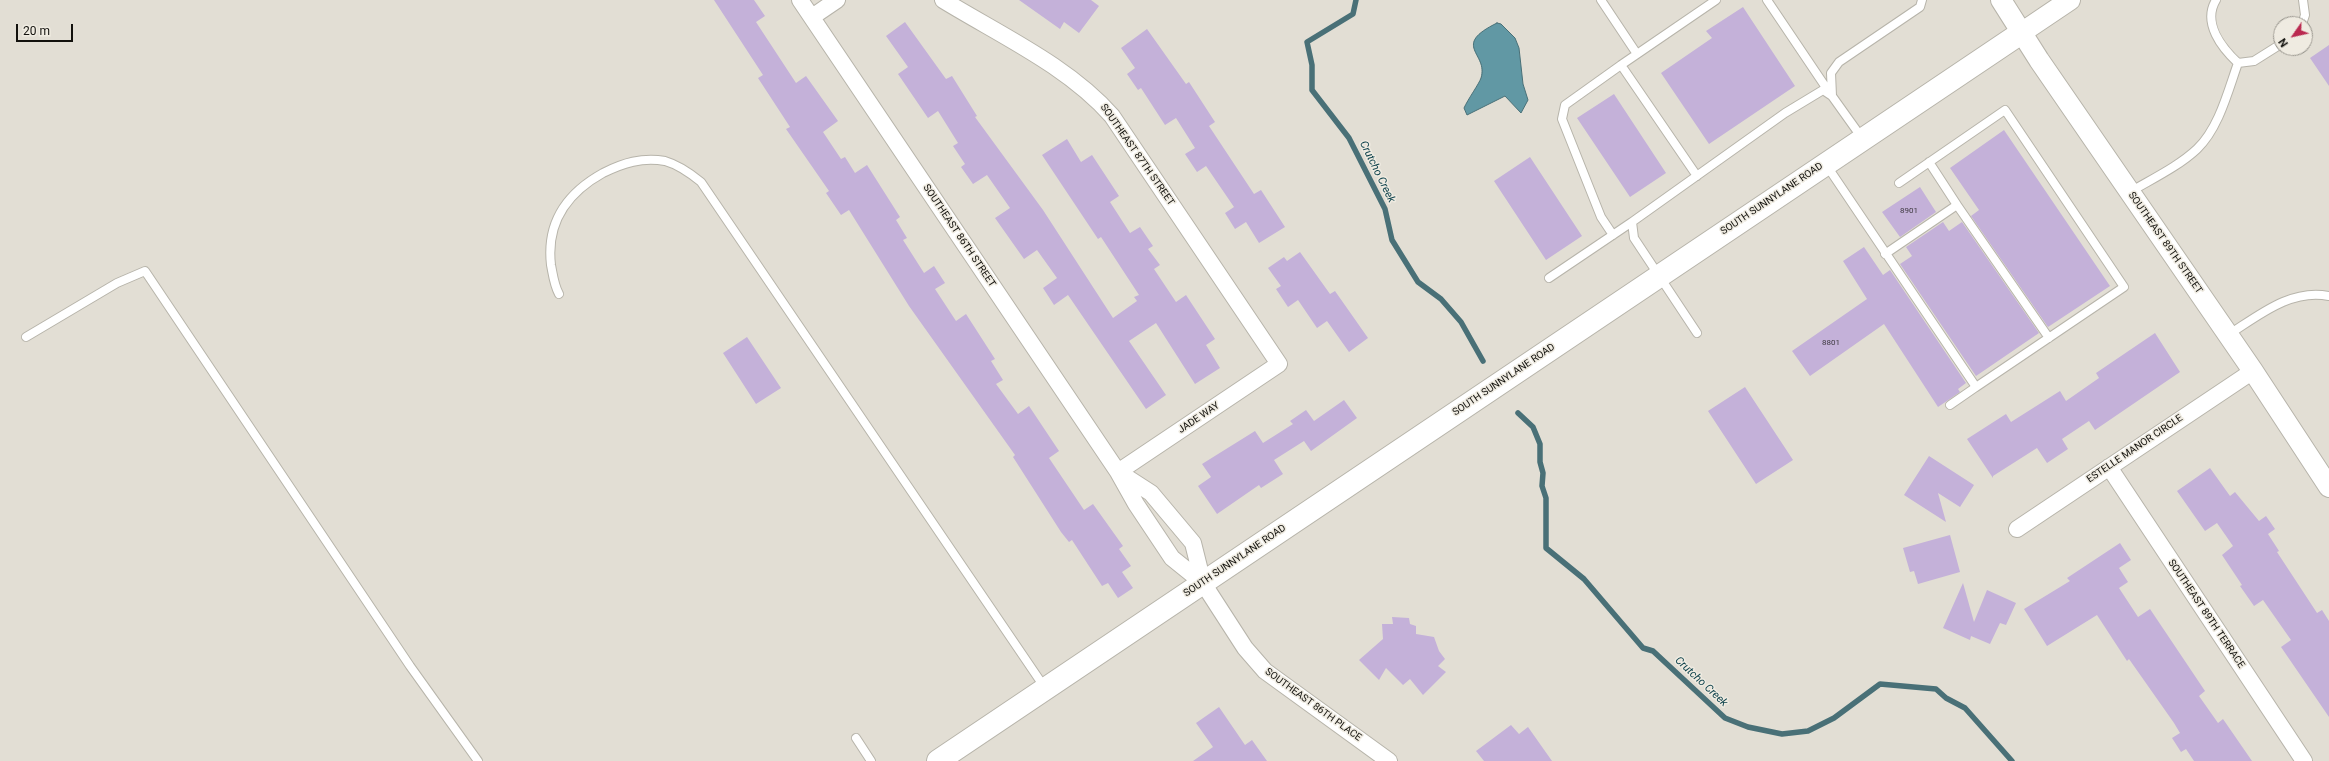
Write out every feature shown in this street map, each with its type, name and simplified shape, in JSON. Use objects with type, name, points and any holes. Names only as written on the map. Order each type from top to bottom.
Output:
[{"type":"main road","name":"SOUTH SUNNYLANE ROAD","points":[[938,761],[2021,33]]},
{"type":"street","name":"SOUTHEAST 86TH STREET","points":[[800,0],[1118,472],[1136,504],[1172,558],[1203,583]]},
{"type":"street","points":[[812,17],[837,0]]},
{"type":"street","name":"SOUTHEAST 87TH STREET","points":[[943,0],[1058,70],[1096,98],[1112,116],[1280,364]]},
{"type":"street","name":"SOUTHEAST 89TH STREET","points":[[2002,0],[2021,33],[2253,371],[2329,487]]},
{"type":"street","name":"SOUTH SUNNYLANE ROAD","points":[[2021,33],[2070,0]]},
{"type":"street","name":"JADE WAY","points":[[1118,472],[1280,364]]},
{"type":"street","name":"ESTELLE MANOR CIRCLE","points":[[2017,529],[2253,371]]},
{"type":"street","name":"SOUTHEAST 89TH TERRACE","points":[[2109,466],[2304,761]]},
{"type":"street","name":"SOUTHEAST 86TH STREET","points":[[1118,472],[1151,493],[1193,543],[1203,583]]},
{"type":"street","name":"SOUTHEAST 86TH PLACE","points":[[1203,583],[1245,648],[1265,671],[1389,761]]},
{"type":"lane","points":[[1601,0],[1637,54]]},
{"type":"lane","points":[[1613,235],[1600,218],[1562,119],[1565,104],[1716,0]]},
{"type":"lane","points":[[1767,0],[1863,139]]},
{"type":"lane","points":[[1832,96],[1831,73],[1840,62],[1920,7],[1922,0]]},
{"type":"lane","points":[[2216,0],[2212,8],[2214,31],[2224,50],[2238,63]]},
{"type":"lane","points":[[2303,0],[2305,16]]},
{"type":"lane","points":[[2238,63],[2254,61],[2273,49]]},
{"type":"lane","points":[[2130,192],[2192,153],[2202,143],[2223,104],[2238,63]]},
{"type":"lane","points":[[1621,65],[1697,176]]},
{"type":"lane","points":[[1549,278],[1632,222],[1785,113],[1823,90],[1832,96]]},
{"type":"lane","points":[[1898,183],[2005,110],[2124,287],[1950,405]]},
{"type":"lane","points":[[559,294],[553,275],[550,253],[552,232],[572,195],[590,181],[631,161],[665,162],[684,168],[701,182],[1046,688]]},
{"type":"lane","points":[[1929,162],[2049,338]]},
{"type":"lane","points":[[1826,163],[1885,254],[1976,387]]},
{"type":"lane","points":[[1885,254],[1957,205]]},
{"type":"lane","points":[[1632,222],[1634,238],[1658,276],[1697,332]]},
{"type":"lane","points":[[26,338],[117,282],[146,271],[410,666],[478,761]]},
{"type":"lane","points":[[2228,335],[2275,304],[2302,297],[2329,296]]},
{"type":"lane","points":[[856,738],[871,761]]},
{"type":"water","points":[[1497,23],[1501,24],[1515,38],[1519,48],[1523,84],[1528,100],[1521,113],[1505,96],[1467,115],[1464,108],[1480,81],[1482,69],[1473,44],[1476,38],[1483,31]]},
{"type":"building","points":[[714,0],[754,0],[765,16],[756,22],[796,83],[806,76],[838,121],[823,132],[841,159],[845,157],[855,173],[867,165],[900,217],[896,220],[907,238],[903,240],[924,273],[934,266],[945,283],[935,289],[956,321],[966,314],[995,359],[991,361],[1003,380],[996,384],[1018,414],[1029,406],[1059,451],[1049,458],[1084,510],[1093,504],[1123,546],[1119,549],[1131,566],[1122,572],[1133,588],[1118,598],[1108,583],[1102,586],[1072,540],[1069,542],[1061,532],[1013,457],[1015,455],[909,306],[849,210],[841,215],[826,193],[829,191],[786,129],[790,127],[758,78],[763,75]]},
{"type":"building","points":[[1019,0],[1091,0],[1099,6],[1079,33],[1064,22],[1060,29]]},
{"type":"building","points":[[1743,7],[1795,86],[1709,144],[1661,73],[1712,38],[1706,31]]},
{"type":"building","points":[[905,22],[946,79],[952,76],[977,116],[975,117],[1043,210],[1113,318],[1137,301],[1134,297],[1139,295],[1101,237],[1098,239],[1042,155],[1067,139],[1081,162],[1092,155],[1119,196],[1110,202],[1130,233],[1140,227],[1153,246],[1148,249],[1160,265],[1154,269],[1176,302],[1186,295],[1215,339],[1206,345],[1220,368],[1195,384],[1156,323],[1129,341],[1166,395],[1146,409],[1068,295],[1054,305],[1043,288],[1057,278],[1037,250],[1024,259],[995,218],[1010,208],[987,175],[973,184],[961,167],[965,164],[953,146],[958,143],[938,111],[928,118],[898,74],[908,67],[886,36]]},
{"type":"building","points":[[1147,29],[1186,84],[1189,82],[1215,122],[1209,126],[1254,194],[1261,190],[1285,227],[1259,243],[1246,222],[1235,229],[1225,213],[1234,207],[1206,166],[1197,172],[1185,154],[1195,148],[1176,118],[1165,125],[1141,88],[1138,90],[1127,74],[1135,68],[1121,48]]},
{"type":"building","points":[[2329,45],[2329,86],[2310,58]]},
{"type":"building","points":[[1614,94],[1666,173],[1630,197],[1577,118]]},
{"type":"building","points":[[2004,130],[2110,286],[2048,327],[1971,216],[1979,210],[1950,168]]},
{"type":"building","points":[[1530,157],[1582,236],[1546,260],[1494,181]]},
{"type":"building","points":[[1920,187],[1936,212],[1900,237],[1882,212]]},
{"type":"building","points":[[1943,222],[1949,231],[1962,222],[2039,333],[1976,376],[1900,264],[1912,256],[1906,247]]},
{"type":"building","points":[[1864,247],[1883,275],[1890,270],[1966,383],[1958,389],[1960,392],[1938,407],[1884,324],[1810,376],[1792,351],[1867,299],[1843,261]]},
{"type":"building","points":[[1300,252],[1330,294],[1335,291],[1368,338],[1349,352],[1327,321],[1317,328],[1298,300],[1288,307],[1276,289],[1281,286],[1268,268],[1284,257],[1287,261]]},
{"type":"building","points":[[2155,333],[2180,372],[2095,430],[2089,421],[2062,439],[2068,449],[2047,463],[2037,448],[1993,476],[1993,478],[1967,439],[2006,414],[2011,422],[2060,391],[2066,401],[2099,378],[2096,373]]},
{"type":"building","points":[[747,337],[781,388],[756,404],[723,353]]},
{"type":"building","points":[[1745,387],[1793,460],[1756,484],[1708,411]]},
{"type":"building","points":[[1344,400],[1357,418],[1311,451],[1304,441],[1274,460],[1283,474],[1261,488],[1259,485],[1217,514],[1198,486],[1211,477],[1202,464],[1255,431],[1263,443],[1293,424],[1290,421],[1306,410],[1314,421]]},
{"type":"building","points":[[1929,456],[1974,485],[1960,507],[1938,493],[1946,522],[1904,495]]},
{"type":"building","points":[[2210,468],[2230,496],[2235,492],[2259,521],[2266,516],[2275,529],[2268,534],[2279,551],[2277,552],[2317,613],[2322,610],[2329,621],[2329,717],[2281,647],[2291,640],[2263,600],[2254,606],[2240,586],[2242,585],[2222,555],[2233,546],[2217,523],[2205,531],[2177,491]]},
{"type":"building","points":[[1950,535],[1960,572],[1918,584],[1914,571],[1910,572],[1903,548]]},
{"type":"building","points":[[2120,543],[2131,560],[2119,568],[2128,582],[2119,588],[2138,617],[2150,609],[2205,691],[2199,696],[2218,723],[2223,719],[2252,761],[2194,761],[2186,749],[2181,752],[2172,738],[2180,733],[2174,723],[2129,659],[2127,661],[2097,615],[2047,646],[2024,609],[2070,581],[2067,578]]},
{"type":"building","points":[[1963,583],[1974,622],[1987,590],[2016,603],[2006,625],[2000,623],[1990,644],[1971,636],[1970,640],[1943,628]]},
{"type":"building","points":[[1392,617],[1409,618],[1410,624],[1416,626],[1416,634],[1434,637],[1439,651],[1445,659],[1438,666],[1446,672],[1423,695],[1410,679],[1403,685],[1386,668],[1379,680],[1359,660],[1383,639],[1382,624],[1393,624]]},
{"type":"building","points":[[1219,707],[1245,745],[1252,740],[1267,761],[1193,761],[1213,747],[1196,723]]},
{"type":"building","points":[[1511,725],[1519,734],[1528,727],[1552,761],[1484,761],[1476,751]]},
{"type":"waterway","name":"Crutcho Creek","points":[[1356,0],[1353,14],[1307,42],[1312,65],[1312,90],[1349,138],[1385,209],[1392,240],[1418,282],[1441,299],[1461,322],[1483,361]]},
{"type":"waterway","name":"Crutcho Creek","points":[[1518,413],[1533,427],[1540,444],[1540,462],[1543,473],[1542,486],[1546,498],[1546,548],[1584,579],[1643,648],[1653,651],[1725,718],[1748,727],[1782,734],[1808,731],[1834,718],[1880,684],[1936,689],[1946,698],[1965,708],[2012,761]]}]
